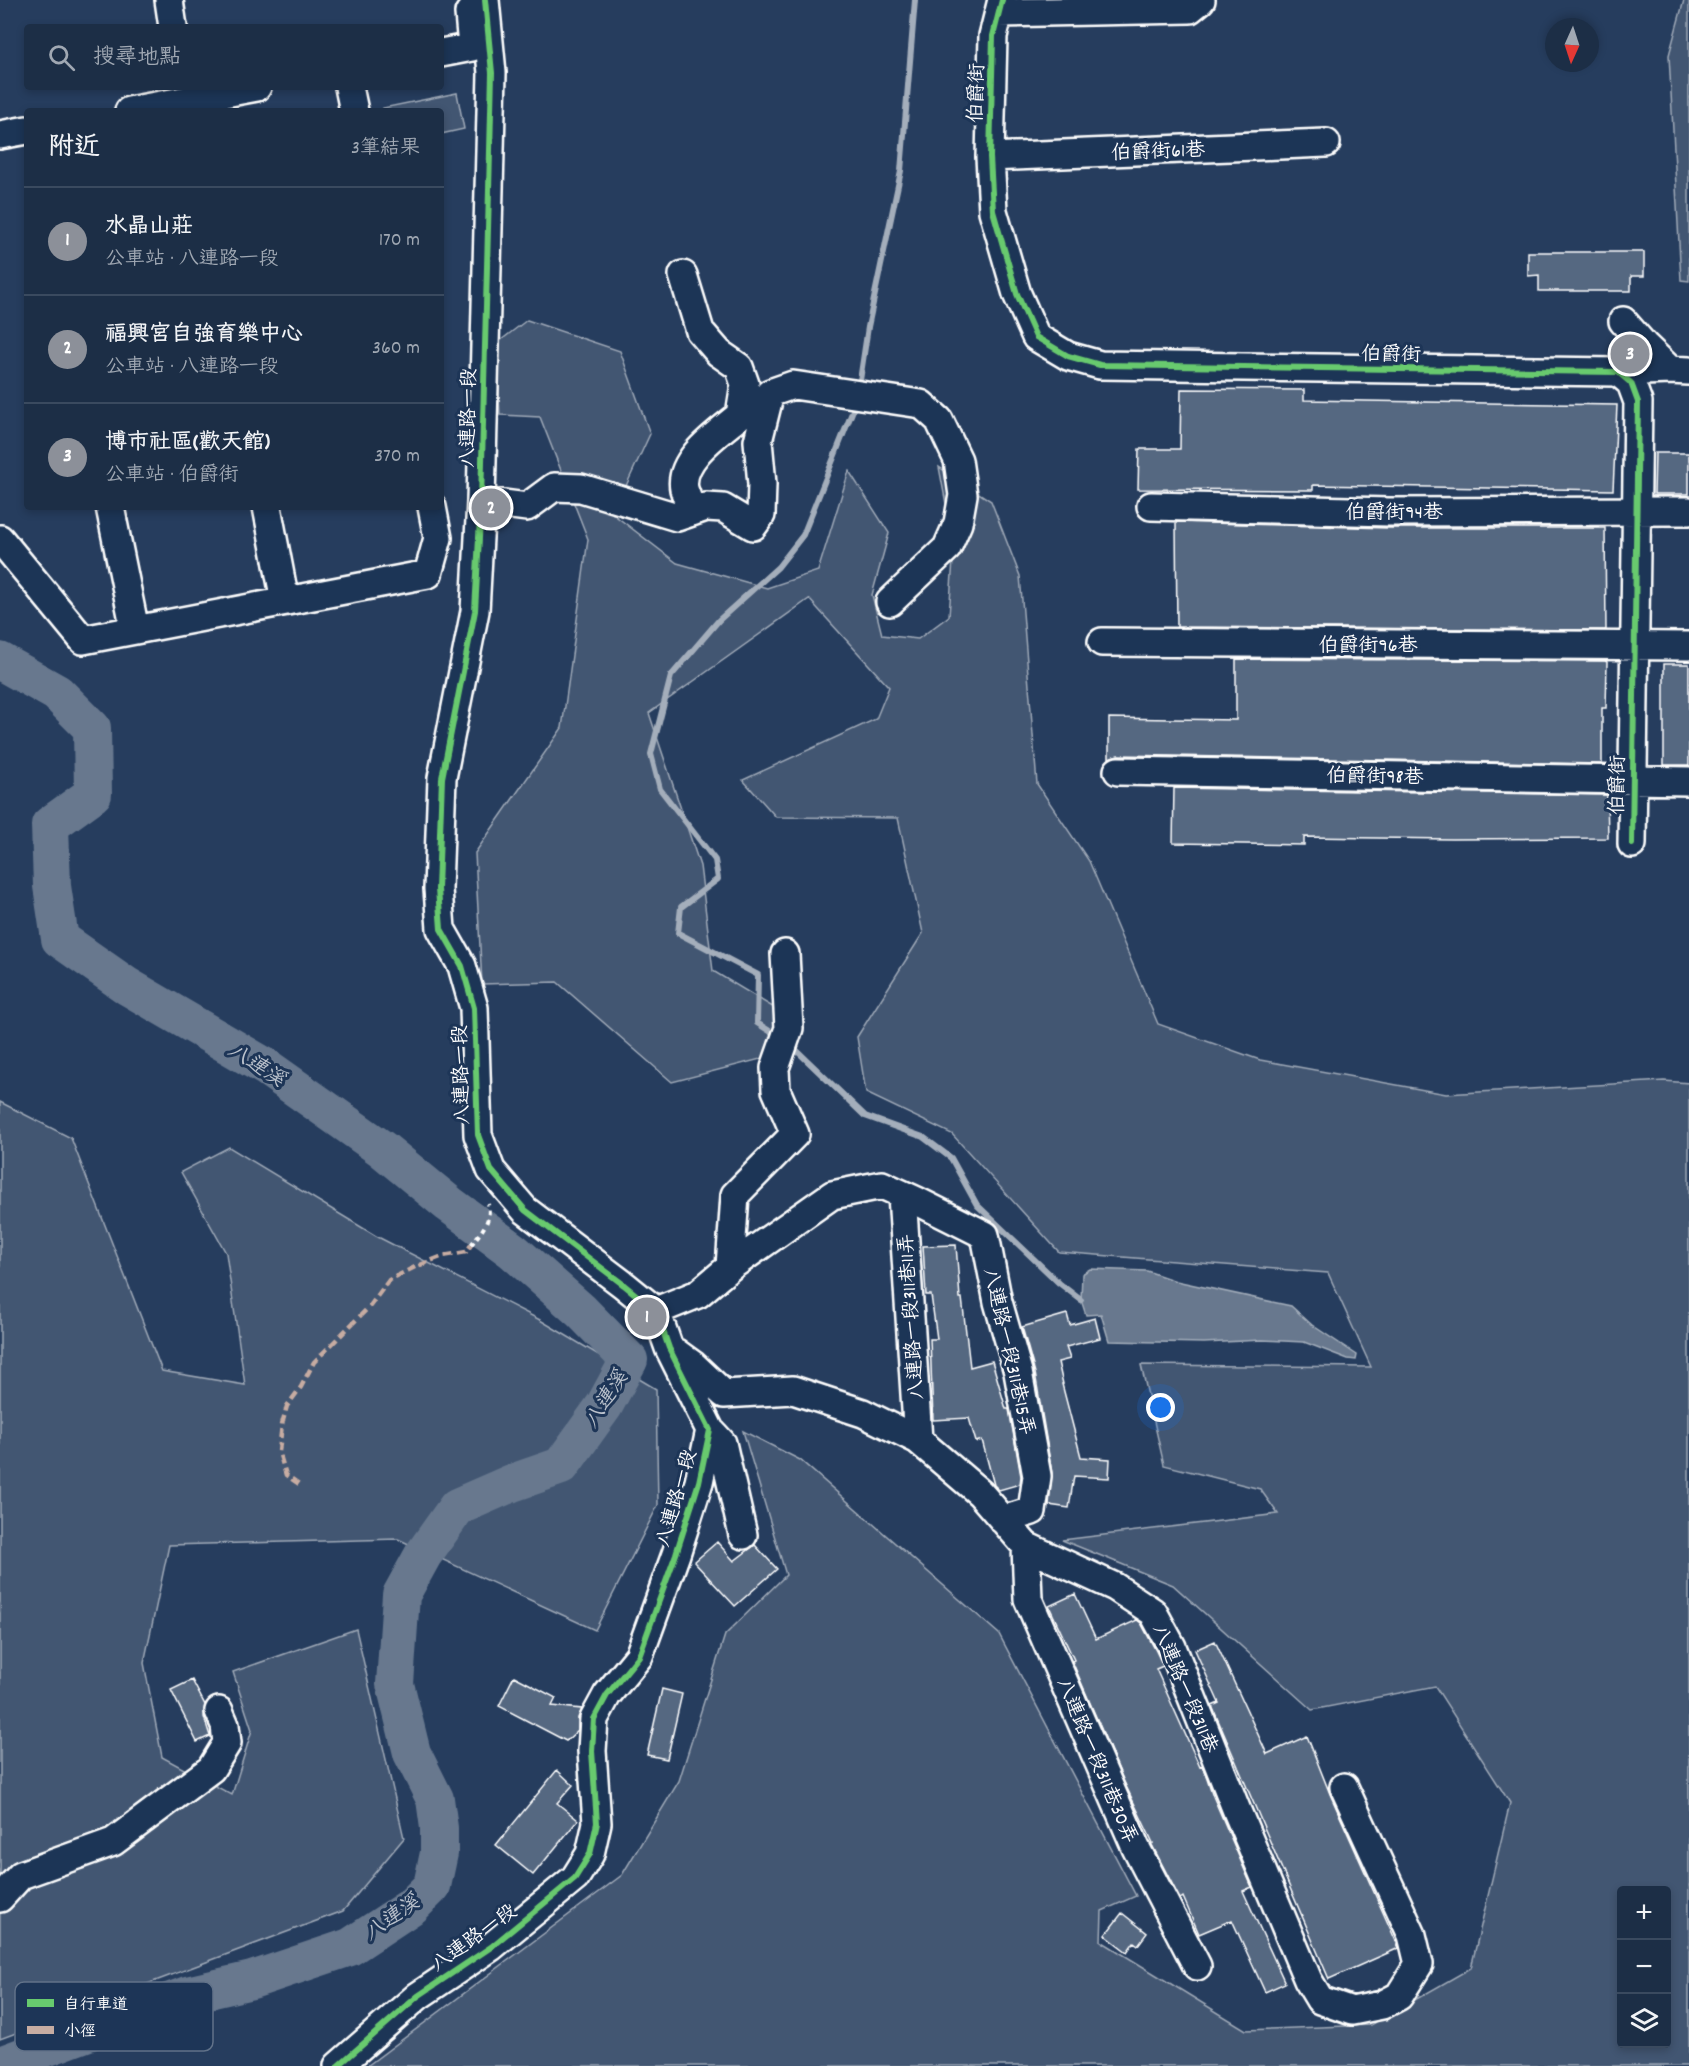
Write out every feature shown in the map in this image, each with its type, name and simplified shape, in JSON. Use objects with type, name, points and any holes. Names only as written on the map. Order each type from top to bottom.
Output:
[{"type":"street","points":[[169,0],[173,24]]},
{"type":"street","points":[[444,52],[472,47],[467,0]]},
{"type":"street","name":"八連路一段","points":[[338,2066],[418,1996],[491,1947],[575,1878],[590,1854],[597,1823],[592,1751],[594,1719],[607,1695],[639,1656],[659,1606],[699,1482],[710,1430],[669,1348],[656,1311],[525,1210],[491,1170],[478,1135],[474,1008],[462,966],[441,929],[438,889],[442,778],[475,611],[482,501],[492,73],[485,0]]},
{"type":"street","points":[[1001,6],[1190,9],[1201,0]]},
{"type":"street","name":"伯爵街","points":[[1001,6],[993,36],[990,157],[993,211],[1017,294],[1036,337],[1068,356],[1100,365],[1618,372],[1631,383],[1638,402],[1632,844]]},
{"type":"street","points":[[143,108],[239,90]]},
{"type":"street","points":[[350,90],[353,108]]},
{"type":"street","points":[[0,135],[24,131]]},
{"type":"street","name":"伯爵街61巷","points":[[990,157],[1326,143]]},
{"type":"street","points":[[683,275],[700,331],[719,353],[739,367],[745,384],[740,415],[708,442],[687,466],[684,487],[693,512]]},
{"type":"street","points":[[1623,321],[1644,345],[1679,370]]},
{"type":"street","points":[[1618,372],[1679,370]]},
{"type":"street","points":[[482,501],[527,507],[554,487],[581,488],[677,517],[706,507],[723,508],[753,526],[761,515],[762,484],[758,441],[770,393],[793,385],[921,404],[939,420],[953,446],[958,460],[963,495],[958,523],[947,548],[890,602]]},
{"type":"street","name":"伯爵街94巷","points":[[1151,506],[1389,512],[1689,511]]},
{"type":"street","points":[[111,510],[135,630]]},
{"type":"street","points":[[268,510],[285,601]]},
{"type":"street","points":[[0,539],[83,640],[428,574],[438,538],[433,510]]},
{"type":"street","name":"伯爵街96巷","points":[[1102,642],[1689,646]]},
{"type":"street","name":"伯爵街98巷","points":[[1118,771],[1689,781]]},
{"type":"street","points":[[730,1267],[735,1195],[795,1134],[776,1090],[775,1068],[789,1028],[785,954]]},
{"type":"street","points":[[656,1311],[698,1294],[730,1267],[832,1195],[882,1185],[909,1198]]},
{"type":"street","name":"八連路一段311巷11弄","points":[[909,1198],[918,1440]]},
{"type":"street","name":"八連路一段311巷15弄","points":[[909,1198],[985,1236],[998,1302],[1017,1372],[1037,1476],[1032,1510],[1003,1520]]},
{"type":"street","name":"八連路一段311巷","points":[[669,1348],[693,1365],[724,1394],[793,1390],[863,1413],[918,1440],[980,1493],[1026,1546],[1115,1587],[1153,1611],[1172,1647],[1237,1811],[1308,1980],[1320,2000],[1352,2011],[1382,2005],[1399,1996],[1419,1964],[1412,1935],[1344,1787]]},
{"type":"street","points":[[710,1430],[722,1443],[742,1535]]},
{"type":"street","name":"八連路一段311巷30弄","points":[[1026,1546],[1028,1599],[1136,1848],[1197,1966]]},
{"type":"street","points":[[0,1898],[21,1875],[113,1842],[211,1769],[227,1743],[225,1725],[219,1711]]},
{"type":"path","points":[[471,1245],[489,1221]]},
{"type":"shaded area","points":[[1684,0],[1689,0],[1689,281],[1681,280],[1669,55]]},
{"type":"shaded area","points":[[457,93],[464,129],[444,133],[444,108],[383,108]]},
{"type":"shaded area","points":[[527,320],[620,351],[650,434],[613,514],[677,563],[767,588],[818,571],[849,471],[889,533],[872,595],[882,635],[918,639],[949,616],[954,546],[939,467],[991,501],[1020,576],[1037,784],[1089,861],[1158,1024],[1260,1060],[1446,1094],[1664,1081],[1689,1083],[1689,2066],[367,2066],[622,1875],[679,1781],[725,1635],[786,1575],[743,1431],[800,1460],[999,1634],[1136,1896],[1102,1911],[1101,1941],[1246,2030],[1371,2025],[1471,1968],[1510,1803],[1435,1686],[1312,1710],[1173,1585],[1062,1540],[1278,1514],[1260,1489],[1164,1465],[1141,1365],[1371,1367],[1328,1273],[1059,1252],[952,1134],[866,1093],[857,1037],[923,933],[898,818],[776,817],[743,780],[876,719],[889,687],[809,599],[649,713],[700,866],[713,971],[781,1012],[776,1055],[672,1082],[557,982],[482,984],[475,853],[562,728],[588,539],[540,417],[500,415],[496,344]]},
{"type":"shaded area","points":[[0,1102],[71,1138],[162,1371],[245,1385],[226,1253],[181,1172],[229,1147],[376,1236],[540,1320],[656,1389],[658,1505],[595,1630],[398,1539],[169,1545],[144,1663],[162,1757],[232,1795],[252,1730],[233,1672],[356,1629],[404,1838],[343,1911],[153,1982],[15,1982],[15,2033],[0,2039]]},
{"type":"shaded area","points":[[1090,1269],[1147,1271],[1176,1281],[1291,1306],[1312,1325],[1357,1355],[1356,1360],[1304,1342],[1109,1341],[1101,1314],[1086,1315],[1081,1300],[1082,1274]]},
{"type":"building","points":[[1528,252],[1644,252],[1644,276],[1631,276],[1631,291],[1539,291],[1539,275],[1528,276]]},
{"type":"building","points":[[1181,389],[1304,390],[1304,400],[1617,405],[1613,490],[1313,485],[1313,490],[1138,489],[1139,449],[1180,449]]},
{"type":"building","points":[[1655,453],[1689,453],[1689,494],[1654,494]]},
{"type":"building","points":[[1176,522],[1389,528],[1605,528],[1606,630],[1177,627]]},
{"type":"building","points":[[1236,659],[1605,661],[1607,662],[1606,708],[1602,708],[1602,764],[1118,755],[1109,758],[1109,718],[1236,720]]},
{"type":"building","points":[[1664,664],[1689,664],[1689,765],[1664,765]]},
{"type":"building","points":[[1174,788],[1607,795],[1608,838],[1304,837],[1304,845],[1173,843]]},
{"type":"building","points":[[956,1245],[960,1298],[962,1298],[970,1367],[992,1361],[1006,1409],[1009,1409],[1021,1476],[1020,1484],[999,1490],[994,1485],[982,1440],[976,1442],[969,1418],[933,1420],[930,1339],[937,1339],[931,1295],[926,1295],[923,1246]]},
{"type":"building","points":[[1067,1314],[1070,1325],[1095,1318],[1100,1338],[1066,1347],[1070,1359],[1058,1362],[1081,1457],[1110,1459],[1109,1478],[1074,1476],[1069,1508],[1049,1505],[1052,1473],[1035,1373],[1022,1327]]},
{"type":"building","points":[[717,1542],[734,1561],[755,1545],[777,1569],[735,1606],[694,1562]]},
{"type":"building","points":[[1075,1594],[1096,1639],[1137,1620],[1141,1623],[1163,1666],[1156,1669],[1200,1767],[1202,1766],[1252,1887],[1243,1891],[1285,1983],[1265,1992],[1232,1920],[1199,1934],[1183,1897],[1180,1899],[1151,1843],[1153,1843],[1124,1782],[1072,1661],[1074,1660],[1049,1606]]},
{"type":"building","points":[[1215,1641],[1267,1754],[1307,1736],[1330,1794],[1399,1948],[1329,1979],[1212,1706],[1219,1703],[1195,1650]]},
{"type":"building","points":[[514,1676],[556,1698],[552,1706],[582,1709],[578,1718],[578,1730],[566,1741],[499,1706]]},
{"type":"building","points":[[192,1680],[205,1705],[204,1717],[210,1736],[197,1742],[171,1690]]},
{"type":"building","points":[[662,1689],[682,1694],[667,1759],[647,1755]]},
{"type":"building","points":[[557,1770],[573,1785],[557,1803],[578,1820],[533,1875],[496,1845]]},
{"type":"building","points":[[1122,1913],[1147,1933],[1138,1945],[1134,1942],[1127,1952],[1105,1935]]},
{"type":"waterway","points":[[859,387],[868,327],[901,171],[915,0]]},
{"type":"waterway","points":[[779,1037],[757,1023],[758,975],[678,933],[681,907],[718,879],[715,860],[660,789],[651,754],[671,676],[719,620],[778,567],[803,535],[857,400]]},
{"type":"waterway","name":"八連溪","points":[[0,661],[57,693],[92,728],[93,794],[50,825],[52,886],[60,939],[127,986],[266,1067],[382,1149],[449,1204],[513,1251],[581,1311],[629,1360],[604,1406],[561,1466],[512,1483],[457,1507],[423,1555],[401,1595],[395,1684],[412,1753],[435,1799],[439,1828],[439,1853],[432,1886],[412,1906],[350,1947],[252,1980],[213,1989]]},
{"type":"waterway","points":[[791,1045],[865,1116],[923,1137],[951,1158],[977,1205],[1059,1283],[1081,1300]]},
{"type":"waterway","name":"八連溪","points":[[0,2065],[37,2051]]},
{"type":"marked path","points":[[299,1484],[286,1475],[279,1452],[282,1424],[287,1406],[301,1387],[314,1362],[370,1306],[389,1280],[443,1256],[466,1252],[471,1245]]},
{"type":"cycle path","points":[[338,2066],[418,1996],[491,1947],[575,1878],[590,1854],[597,1823],[592,1751],[594,1719],[607,1695],[639,1656],[699,1482],[710,1430],[669,1348],[656,1311],[525,1210],[491,1170],[478,1135],[474,1008],[462,966],[441,929],[438,889],[442,778],[475,611],[481,501],[492,73],[485,0]]},
{"type":"cycle path","points":[[1002,0],[993,36],[990,157],[993,211],[1017,294],[1036,337],[1068,356],[1100,365],[1618,372],[1631,383],[1638,402],[1632,844]]},
{"type":"place","name":"博市社區(歡天館)","points":[[1630,354]]},
{"type":"place","name":"福興宮自強育樂中心","points":[[491,508]]},
{"type":"place","name":"水晶山莊","points":[[647,1317]]}]
